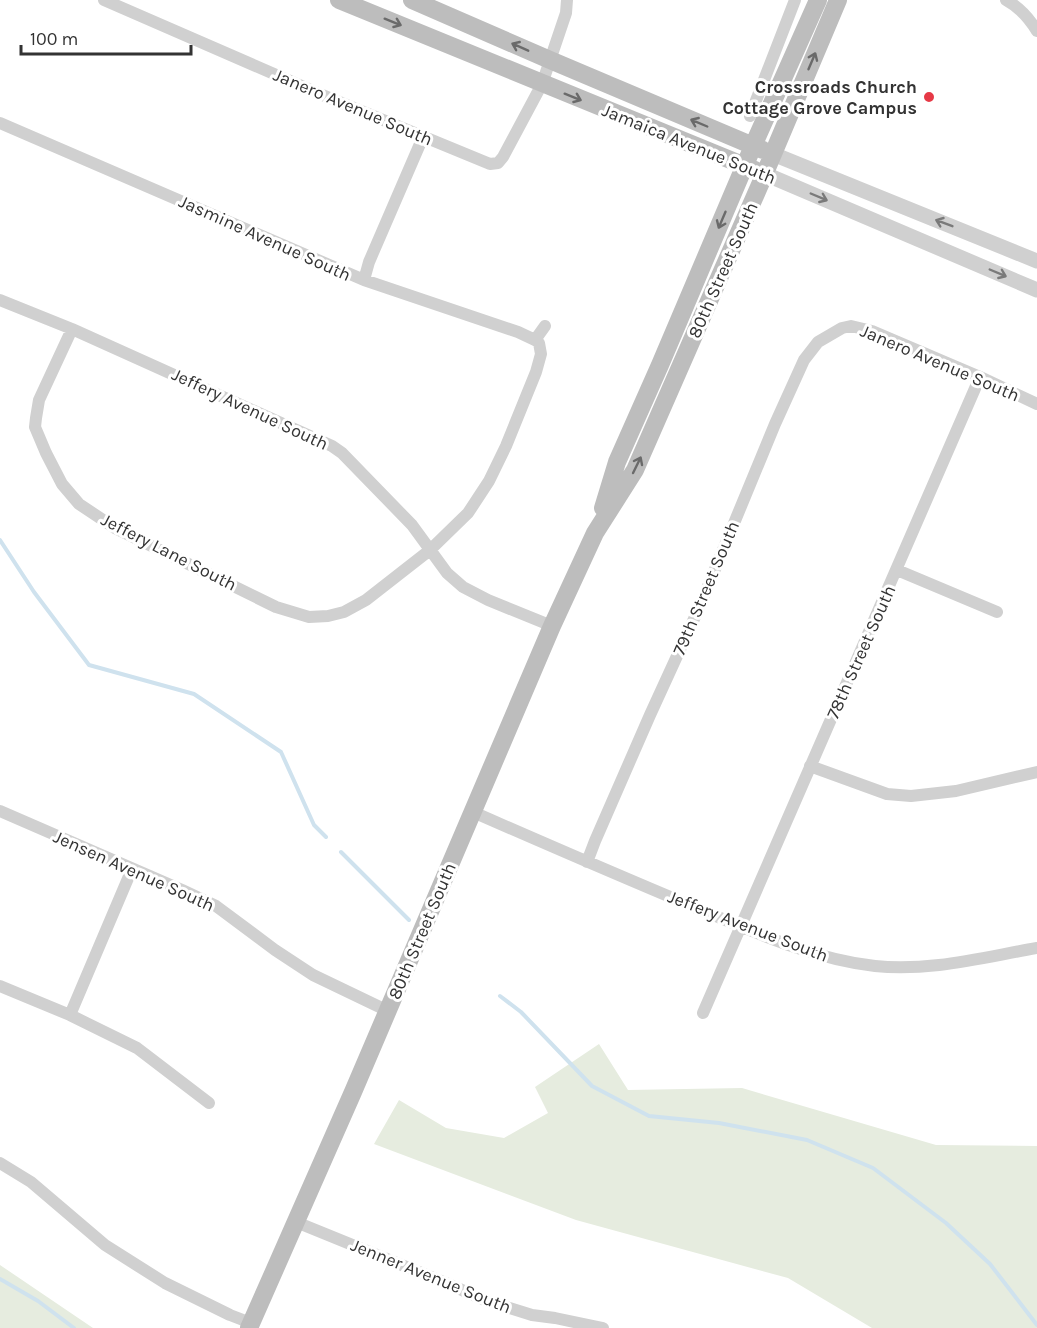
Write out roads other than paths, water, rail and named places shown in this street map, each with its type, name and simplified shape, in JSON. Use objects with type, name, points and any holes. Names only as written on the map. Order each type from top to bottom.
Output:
[{"type":"main road","name":"Jamaica Avenue South","points":[[339,0],[765,174]]},
{"type":"main road","name":"Jamaica Avenue South","points":[[412,0],[773,154]]},
{"type":"main road","name":"80th Street South","points":[[595,533],[617,462],[818,0]]},
{"type":"main road","name":"80th Street South","points":[[250,1325],[349,1102],[552,626],[595,533],[635,470],[765,174],[838,0]]},
{"type":"street","name":"Janero Avenue South","points":[[104,0],[490,164],[498,163],[503,157],[542,84],[566,13],[567,0]]},
{"type":"street","points":[[750,116],[795,0]]},
{"type":"street","points":[[1010,1],[1030,20],[1037,31]]},
{"type":"street","name":"Jasmine Avenue South","points":[[0,123],[364,280],[518,332],[535,340]]},
{"type":"street","points":[[364,280],[369,262],[423,137]]},
{"type":"street","name":"Jamaica Avenue South","points":[[773,154],[1037,261]]},
{"type":"street","name":"Jamaica Avenue South","points":[[765,174],[1037,290]]},
{"type":"street","name":"Jeffery Avenue South","points":[[0,300],[72,329],[332,446],[342,453],[412,525],[447,573],[463,587],[488,600],[552,626]]},
{"type":"street","points":[[535,340],[545,326]]},
{"type":"street","name":"Janero Avenue South","points":[[842,328],[851,326],[872,331],[1037,404]]},
{"type":"street","name":"79th Street South","points":[[588,862],[595,841],[699,608],[804,360],[818,342],[842,328]]},
{"type":"street","name":"Jeffery Lane South","points":[[72,329],[39,400],[35,427],[62,483],[79,504],[115,528],[276,607],[309,617],[344,612],[366,600],[430,550],[468,513],[489,481],[506,446],[536,372],[541,354],[535,340]]},
{"type":"street","name":"78th Street South","points":[[703,1013],[980,377]]},
{"type":"street","points":[[897,570],[997,612]]},
{"type":"street","points":[[810,766],[887,794],[911,796],[956,791],[1037,772]]},
{"type":"street","name":"Jensen Avenue South","points":[[0,811],[216,906],[313,975],[388,1011]]},
{"type":"street","name":"Jeffery Avenue South","points":[[473,812],[741,926],[821,956],[875,966],[913,968],[1037,948]]},
{"type":"street","points":[[70,1015],[132,869]]},
{"type":"street","points":[[0,986],[70,1015],[137,1048],[209,1103]]},
{"type":"street","points":[[0,1163],[31,1182],[105,1245],[165,1283],[250,1325]]},
{"type":"street","name":"Jenner Avenue South","points":[[296,1221],[487,1301],[532,1315],[603,1328]]},
{"type":"waterway","points":[[0,540],[34,592],[89,665],[194,694],[281,752],[314,825],[326,837]]},
{"type":"waterway","points":[[341,852],[409,920]]},
{"type":"waterway","points":[[500,996],[521,1012],[592,1086],[649,1116],[719,1123],[807,1140],[873,1168],[946,1223],[990,1264],[1037,1325]]},
{"type":"waterway","points":[[0,1279],[38,1301],[74,1328]]},
{"type":"place","name":"Crossroads Church Cottage Grove Campus","points":[[929,97]]}]
